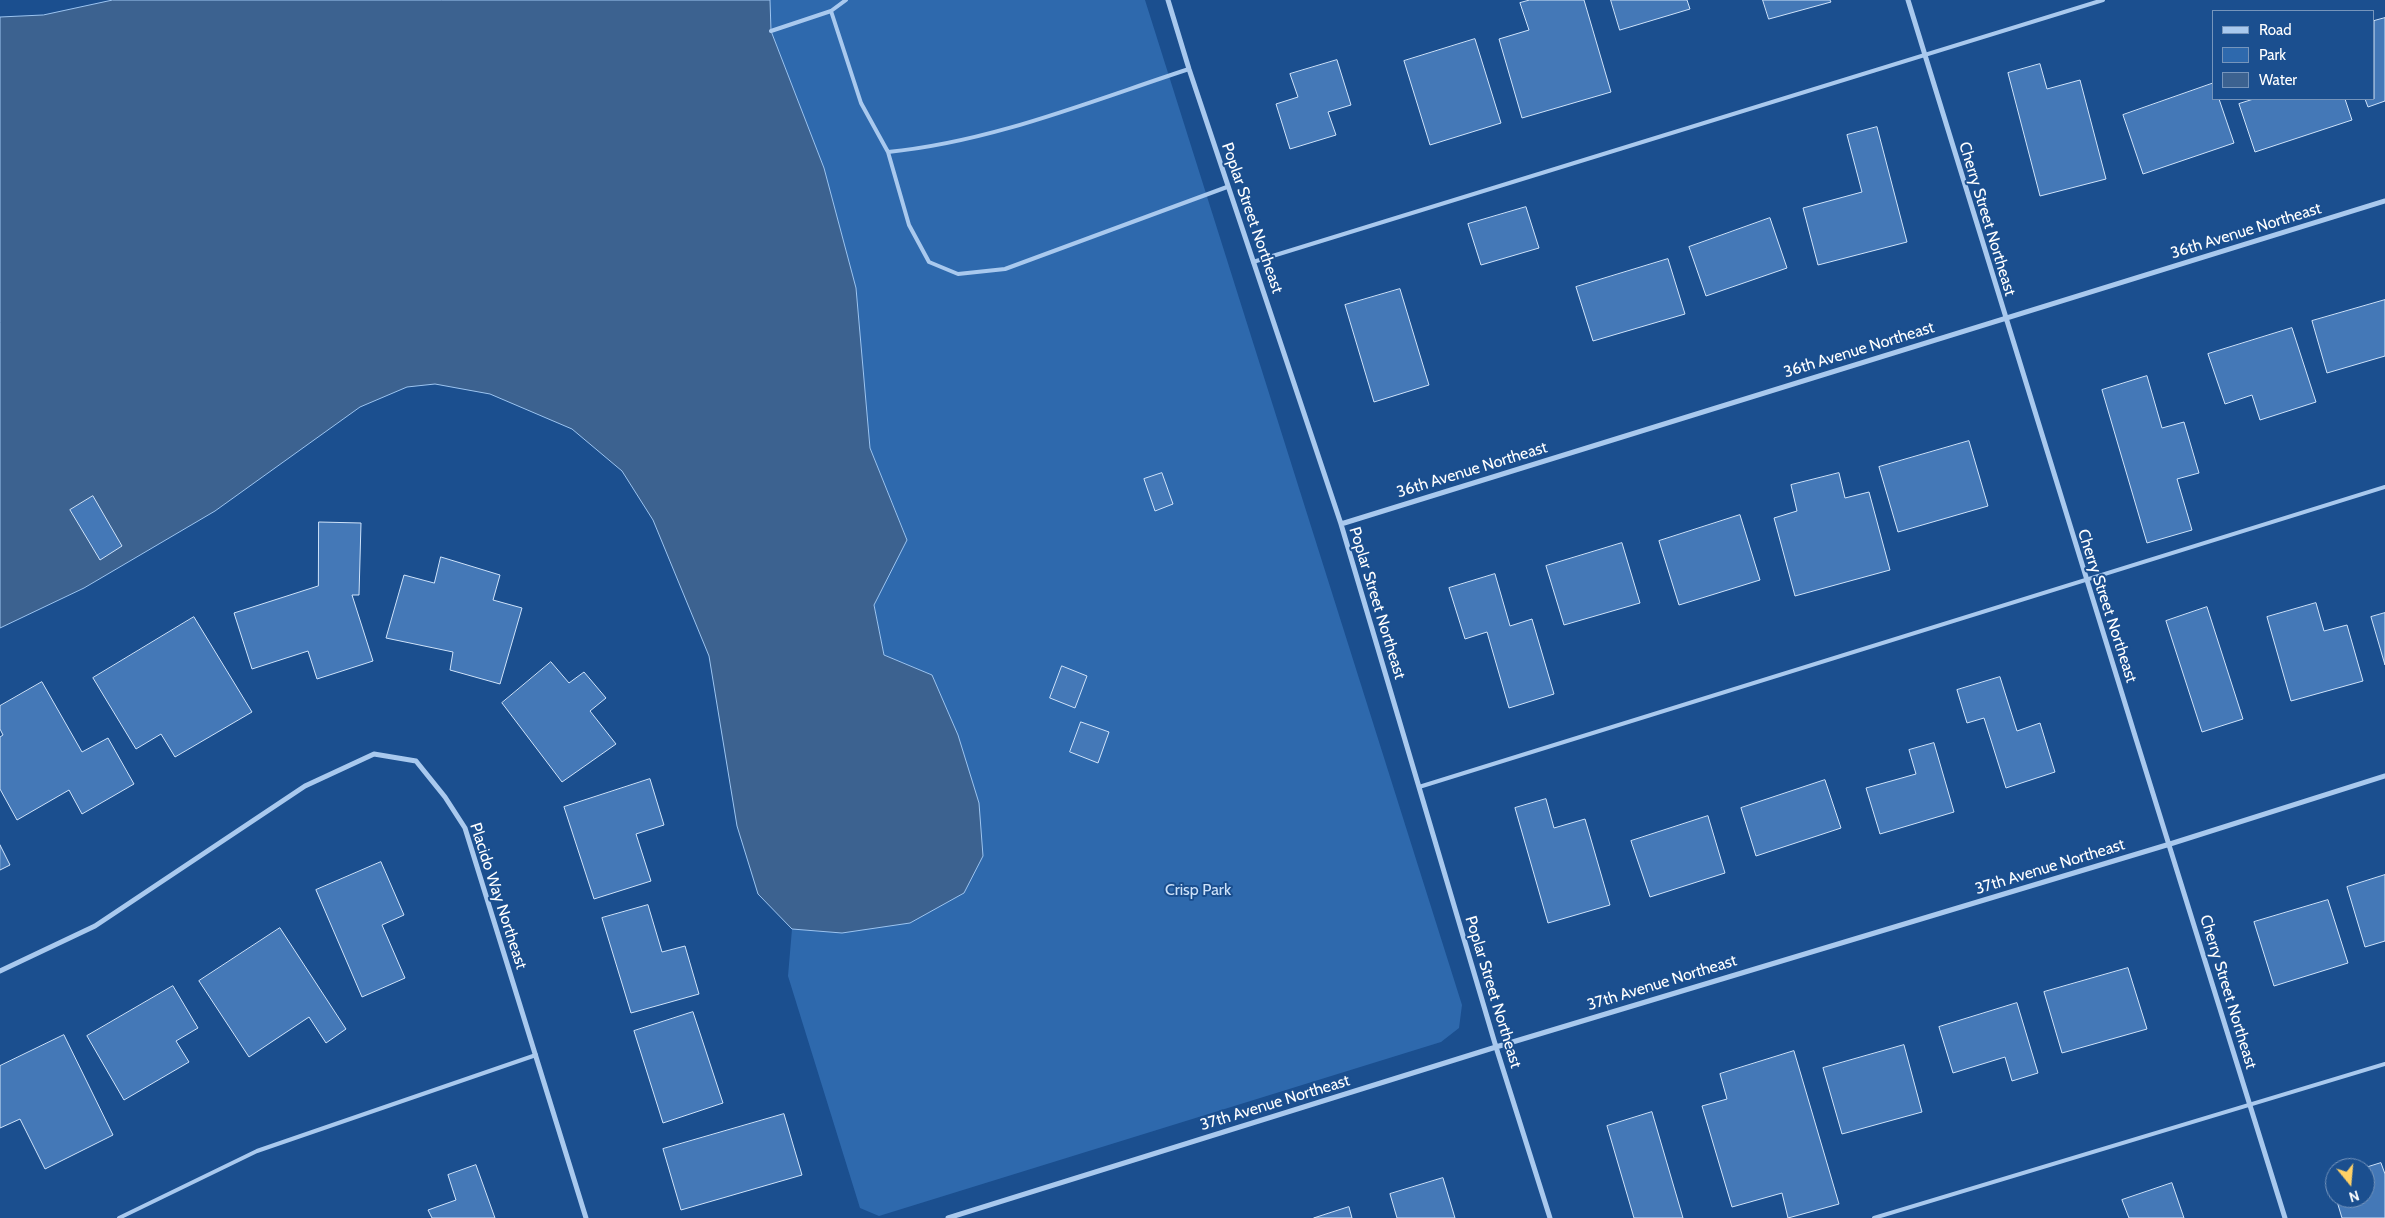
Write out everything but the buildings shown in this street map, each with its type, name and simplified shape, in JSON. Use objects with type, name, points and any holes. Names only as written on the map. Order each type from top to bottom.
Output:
[{"type":"street","name":"Cherry Street Northeast","points":[[1908,0],[2004,319],[2170,844],[2285,1218]]},
{"type":"street","name":"Poplar Street Northeast","points":[[1170,1],[1189,69],[1341,524],[1496,1046],[1550,1218]]},
{"type":"street","name":"36th Avenue Northeast","points":[[1341,524],[2385,201]]},
{"type":"street","name":"Placido Way Northeast","points":[[0,971],[94,926],[304,786],[374,754],[416,761],[445,797],[465,828],[586,1218]]},
{"type":"street","name":"37th Avenue Northeast","points":[[948,1218],[1496,1046],[2170,844],[2385,776]]},
{"type":"lane","points":[[771,30],[831,11],[846,0]]},
{"type":"lane","points":[[1253,262],[2102,0]]},
{"type":"lane","points":[[831,11],[861,103],[888,152],[909,225],[929,262],[958,274],[1006,269],[1228,187]]},
{"type":"lane","points":[[888,152],[927,148],[1035,120],[1189,69]]},
{"type":"lane","points":[[1419,787],[2385,488]]},
{"type":"lane","points":[[119,1218],[257,1151],[536,1055]]},
{"type":"lane","points":[[1874,1218],[2385,1064]]},
{"type":"green space","name":"Crisp Park","points":[[770,0],[1145,0],[1462,1005],[1459,1028],[1441,1042],[879,1216],[860,1208],[788,976],[792,929],[842,933],[932,675],[884,655],[874,605],[907,539],[870,448],[856,288],[824,168],[771,31]]},
{"type":"water","points":[[113,0],[770,0],[771,31],[824,168],[856,288],[870,448],[907,540],[874,605],[884,655],[932,675],[958,735],[979,803],[983,856],[964,893],[910,923],[842,933],[792,929],[758,894],[737,826],[709,656],[653,520],[622,471],[572,429],[490,394],[435,384],[407,387],[360,407],[215,511],[84,588],[0,628],[0,17],[43,15]]}]
